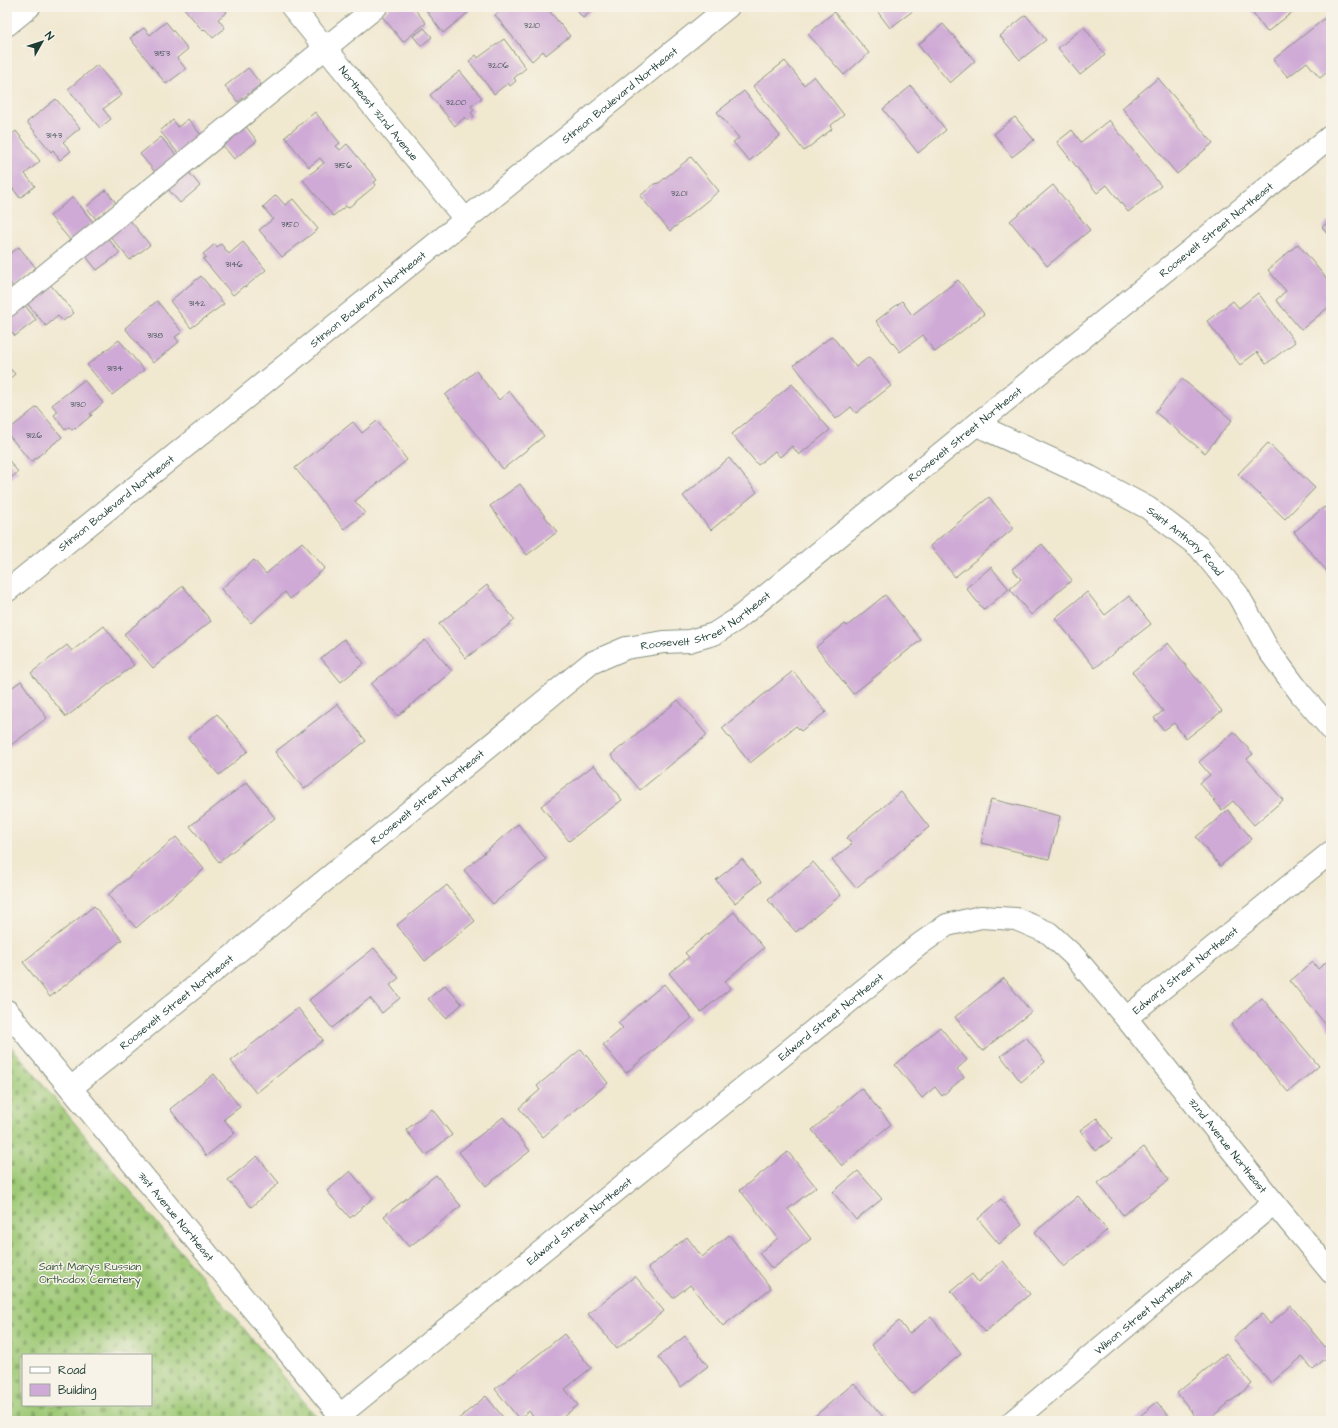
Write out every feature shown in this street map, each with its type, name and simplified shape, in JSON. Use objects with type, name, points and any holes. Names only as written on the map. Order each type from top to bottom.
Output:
[{"type":"street","points":[[7,25],[29,7]]},
{"type":"street","name":"Northeast 32nd Avenue","points":[[292,7],[465,219]]},
{"type":"street","points":[[7,306],[376,7]]},
{"type":"street","name":"Stinson Boulevard Northeast","points":[[7,591],[728,7]]},
{"type":"street","name":"Roosevelt Street Northeast","points":[[71,1088],[591,663],[626,648],[664,642],[689,641],[714,634],[736,620],[1331,136]]},
{"type":"street","name":"Saint Anthony Road","points":[[977,425],[1090,477],[1148,508],[1199,547],[1238,595],[1269,651],[1301,694],[1331,728]]},
{"type":"street","name":"Edward Street Northeast","points":[[342,1418],[920,944],[947,925],[981,917],[1016,919],[1049,933],[1074,956],[1126,1018],[1331,852]]},
{"type":"street","name":"31st Avenue Northeast","points":[[7,1011],[342,1418]]},
{"type":"street","name":"32nd Avenue Northeast","points":[[1126,1018],[1331,1272]]},
{"type":"street","name":"Wilson Street Northeast","points":[[1013,1421],[1274,1203]]},
{"type":"green space","name":"Saint Marys Russian Orthodox Cemetery","points":[[7,1041],[320,1421],[7,1421]]},
{"type":"building","points":[[183,7],[223,7],[227,12],[218,19],[225,28],[213,38],[205,29],[203,31]]},
{"type":"building","points":[[391,7],[413,7],[426,23],[403,42],[381,15]]},
{"type":"building","points":[[428,7],[466,7],[470,11],[443,33],[425,9]]},
{"type":"building","points":[[505,7],[546,7],[570,36],[546,55],[543,51],[532,61],[495,15]]},
{"type":"building","points":[[574,7],[596,7],[583,18]]},
{"type":"building","points":[[874,7],[918,7],[890,28]]},
{"type":"building","points":[[1248,7],[1299,7],[1267,32]]},
{"type":"building","points":[[834,12],[869,53],[844,75],[808,34]]},
{"type":"building","points":[[1026,15],[1046,40],[1020,60],[1000,36]]},
{"type":"building","points":[[1325,18],[1331,26],[1331,69],[1320,78],[1307,62],[1288,77],[1273,60]]},
{"type":"building","points":[[166,22],[188,49],[177,58],[186,69],[166,84],[130,38],[144,28],[150,35]]},
{"type":"building","points":[[943,24],[975,61],[950,83],[918,45]]},
{"type":"building","points":[[1084,27],[1105,55],[1080,75],[1058,48]]},
{"type":"building","points":[[424,28],[432,37],[421,46],[413,36]]},
{"type":"building","points":[[504,39],[526,68],[514,78],[516,81],[510,86],[508,83],[494,94],[469,61],[476,55],[478,58]]},
{"type":"building","points":[[785,61],[804,85],[814,76],[844,115],[830,126],[832,129],[804,151],[753,86]]},
{"type":"building","points":[[97,65],[122,95],[103,109],[111,119],[100,128],[68,89]]},
{"type":"building","points":[[248,68],[261,84],[238,102],[225,86]]},
{"type":"building","points":[[460,71],[482,98],[471,106],[474,110],[471,113],[474,116],[468,120],[465,117],[455,126],[430,95]]},
{"type":"building","points":[[1158,78],[1213,143],[1177,174],[1122,108]]},
{"type":"building","points":[[911,86],[946,130],[918,153],[883,109]]},
{"type":"building","points":[[744,91],[780,136],[749,161],[733,142],[739,138],[717,112]]},
{"type":"building","points":[[56,99],[80,128],[63,142],[71,151],[60,160],[53,150],[51,152],[27,122]]},
{"type":"building","points":[[315,112],[340,143],[336,146],[340,150],[347,144],[377,180],[374,182],[376,185],[348,208],[346,206],[333,216],[303,180],[324,163],[320,158],[309,167],[285,137]]},
{"type":"building","points":[[1015,117],[1034,140],[1012,157],[994,134]]},
{"type":"building","points":[[188,119],[201,135],[178,153],[160,131],[173,120],[178,127]]},
{"type":"building","points":[[1109,120],[1161,186],[1128,212],[1107,185],[1097,193],[1057,142],[1072,130],[1081,142]]},
{"type":"building","points":[[244,124],[257,141],[234,159],[221,143]]},
{"type":"building","points":[[16,131],[40,161],[25,174],[35,186],[20,198],[7,181],[7,139]]},
{"type":"building","points":[[161,137],[176,155],[155,172],[140,154]]},
{"type":"building","points":[[691,157],[719,191],[670,231],[640,196],[654,184],[659,183]]},
{"type":"building","points":[[188,171],[200,186],[180,203],[167,188]]},
{"type":"building","points":[[1053,185],[1090,230],[1047,266],[1010,221]]},
{"type":"building","points":[[106,190],[116,203],[96,219],[86,207]]},
{"type":"building","points":[[276,195],[285,205],[293,199],[318,229],[282,257],[259,230],[273,219],[263,207]]},
{"type":"building","points":[[73,197],[93,222],[71,241],[50,216]]},
{"type":"building","points":[[129,219],[150,245],[130,260],[109,235]]},
{"type":"building","points":[[1331,220],[1331,239],[1322,227]]},
{"type":"building","points":[[106,236],[120,253],[97,270],[84,254]]},
{"type":"building","points":[[243,242],[266,270],[233,295],[203,259],[206,257],[203,254],[215,244],[217,247],[221,244],[229,254]]},
{"type":"building","points":[[1298,244],[1331,284],[1331,305],[1301,330],[1276,300],[1286,291],[1268,270]]},
{"type":"building","points":[[19,247],[36,268],[13,287],[7,279],[7,256]]},
{"type":"building","points":[[201,276],[224,304],[191,328],[170,301]]},
{"type":"building","points":[[958,280],[984,314],[935,352],[923,335],[900,352],[876,321],[902,301],[912,315]]},
{"type":"building","points":[[7,283],[12,289],[7,293]]},
{"type":"building","points":[[49,283],[74,313],[63,321],[58,316],[46,326],[26,302]]},
{"type":"building","points":[[1258,293],[1295,342],[1266,364],[1257,352],[1240,365],[1207,321],[1233,301],[1239,308]]},
{"type":"building","points":[[157,301],[182,332],[175,337],[179,342],[153,363],[125,328]]},
{"type":"building","points":[[24,304],[36,320],[15,336],[7,326],[7,317]]},
{"type":"building","points":[[832,336],[856,367],[869,357],[891,386],[856,413],[851,407],[836,419],[794,365]]},
{"type":"building","points":[[119,340],[144,370],[112,395],[87,365]]},
{"type":"building","points":[[7,365],[15,374],[7,381]]},
{"type":"building","points":[[476,371],[499,400],[509,391],[544,436],[503,469],[445,395]]},
{"type":"building","points":[[1182,379],[1232,420],[1205,453],[1155,412]]},
{"type":"building","points":[[84,380],[103,403],[90,414],[92,415],[75,429],[74,428],[72,430],[69,427],[65,430],[54,415],[58,412],[52,405]]},
{"type":"building","points":[[792,384],[830,430],[799,455],[792,446],[780,457],[775,451],[758,465],[732,434]]},
{"type":"building","points":[[37,407],[62,437],[31,462],[7,433],[7,431]]},
{"type":"building","points":[[377,421],[407,460],[355,501],[365,513],[344,529],[295,468],[353,422],[362,433]]},
{"type":"building","points":[[1268,443],[1315,488],[1285,519],[1238,474]]},
{"type":"building","points":[[7,458],[18,472],[7,481]]},
{"type":"building","points":[[729,458],[757,492],[711,530],[683,496]]},
{"type":"building","points":[[520,484],[557,532],[527,555],[490,506]]},
{"type":"building","points":[[989,497],[1014,528],[955,577],[930,546]]},
{"type":"building","points":[[1324,507],[1331,515],[1331,576],[1294,532]]},
{"type":"building","points":[[302,542],[325,568],[290,599],[285,592],[251,623],[221,589],[254,560],[266,574]]},
{"type":"building","points":[[1042,544],[1072,580],[1031,615],[1010,589],[1021,579],[1012,569]]},
{"type":"building","points":[[991,567],[1009,589],[984,610],[966,588]]},
{"type":"building","points":[[487,585],[515,620],[466,658],[439,624]]},
{"type":"building","points":[[183,586],[211,621],[153,668],[124,634]]},
{"type":"building","points":[[1087,592],[1105,615],[1129,596],[1151,624],[1095,668],[1055,618]]},
{"type":"building","points":[[885,595],[921,640],[853,694],[816,647],[845,624],[847,626]]},
{"type":"building","points":[[104,626],[134,665],[66,717],[31,673],[67,645],[72,651]]},
{"type":"building","points":[[344,639],[364,663],[341,682],[321,658]]},
{"type":"building","points":[[425,640],[452,671],[398,716],[371,684]]},
{"type":"building","points":[[1168,643],[1222,711],[1186,739],[1174,723],[1164,730],[1154,718],[1163,711],[1132,672]]},
{"type":"building","points":[[793,671],[826,712],[801,731],[796,726],[750,763],[722,728]]},
{"type":"building","points":[[21,681],[47,718],[7,748],[7,691]]},
{"type":"building","points":[[678,700],[707,735],[640,790],[611,755]]},
{"type":"building","points":[[337,704],[366,741],[304,789],[275,752]]},
{"type":"building","points":[[217,714],[248,751],[219,775],[188,738]]},
{"type":"building","points":[[1234,732],[1253,754],[1247,759],[1283,800],[1254,825],[1233,801],[1222,810],[1200,783],[1210,775],[1199,762]]},
{"type":"building","points":[[594,765],[622,800],[569,841],[541,806]]},
{"type":"building","points":[[247,782],[275,818],[219,862],[190,826]]},
{"type":"building","points":[[901,792],[929,827],[856,888],[832,860],[852,844],[846,838]]},
{"type":"building","points":[[991,799],[1060,816],[1049,859],[981,843]]},
{"type":"building","points":[[1228,810],[1252,839],[1220,866],[1196,837]]},
{"type":"building","points":[[518,824],[546,859],[493,904],[464,870]]},
{"type":"building","points":[[176,837],[204,869],[136,928],[108,895]]},
{"type":"building","points":[[742,859],[761,882],[735,903],[716,880]]},
{"type":"building","points":[[813,862],[841,895],[796,932],[768,900]]},
{"type":"building","points":[[447,885],[475,921],[425,961],[397,925]]},
{"type":"building","points":[[94,906],[122,940],[50,997],[23,962]]},
{"type":"building","points":[[734,912],[764,948],[725,981],[731,988],[701,1012],[669,973],[689,957],[685,953]]},
{"type":"building","points":[[374,948],[399,978],[390,985],[400,998],[382,1013],[370,998],[332,1028],[309,1000]]},
{"type":"building","points":[[1331,958],[1331,1031],[1290,981],[1313,962],[1318,969]]},
{"type":"building","points":[[1004,978],[1031,1012],[982,1051],[955,1017]]},
{"type":"building","points":[[664,984],[692,1018],[626,1073],[603,1045],[623,1028],[618,1023]]},
{"type":"building","points":[[445,985],[462,1004],[446,1018],[428,999]]},
{"type":"building","points":[[1262,998],[1319,1066],[1288,1092],[1231,1024]]},
{"type":"building","points":[[298,1008],[323,1040],[256,1093],[231,1061]]},
{"type":"building","points":[[940,1027],[967,1060],[957,1069],[964,1077],[942,1096],[935,1087],[922,1098],[895,1065]]},
{"type":"building","points":[[1026,1037],[1045,1062],[1021,1082],[1001,1056]]},
{"type":"building","points":[[581,1049],[608,1083],[543,1137],[519,1108],[540,1090],[537,1086]]},
{"type":"building","points":[[214,1074],[240,1107],[224,1119],[235,1133],[206,1156],[170,1109]]},
{"type":"building","points":[[861,1088],[891,1124],[842,1166],[812,1130]]},
{"type":"building","points":[[432,1109],[452,1135],[426,1155],[406,1130]]},
{"type":"building","points":[[503,1117],[530,1151],[486,1186],[459,1152]]},
{"type":"building","points":[[1097,1118],[1112,1139],[1095,1151],[1080,1130]]},
{"type":"building","points":[[1144,1147],[1169,1180],[1123,1215],[1098,1183]]},
{"type":"building","points":[[788,1152],[816,1187],[788,1209],[811,1239],[772,1269],[759,1253],[778,1238],[740,1190]]},
{"type":"building","points":[[257,1156],[279,1183],[251,1207],[228,1180]]},
{"type":"building","points":[[350,1171],[373,1198],[350,1218],[327,1191]]},
{"type":"building","points":[[858,1171],[882,1199],[856,1220],[833,1192]]},
{"type":"building","points":[[436,1175],[461,1206],[409,1247],[384,1216]]},
{"type":"building","points":[[1078,1196],[1107,1230],[1064,1267],[1035,1232]]},
{"type":"building","points":[[1001,1199],[1022,1225],[999,1244],[978,1219]]},
{"type":"building","points":[[729,1235],[771,1288],[723,1326],[690,1285],[673,1298],[648,1268],[687,1237],[702,1257]]},
{"type":"building","points":[[1003,1261],[1030,1294],[985,1332],[951,1291],[972,1274],[978,1282]]},
{"type":"building","points":[[635,1276],[664,1311],[617,1349],[588,1314]]},
{"type":"building","points":[[1291,1306],[1331,1354],[1313,1369],[1302,1357],[1271,1383],[1233,1338],[1262,1314],[1270,1324]]},
{"type":"building","points":[[931,1317],[961,1354],[912,1394],[871,1345],[899,1321],[909,1334]]},
{"type":"building","points":[[564,1334],[591,1368],[565,1389],[578,1405],[558,1421],[536,1421],[529,1411],[519,1419],[495,1389]]},
{"type":"building","points":[[685,1336],[708,1366],[681,1387],[658,1357]]},
{"type":"building","points":[[1226,1353],[1252,1384],[1207,1421],[1199,1421],[1177,1393]]},
{"type":"building","points":[[854,1383],[883,1417],[878,1421],[809,1421]]},
{"type":"building","points":[[486,1396],[506,1421],[456,1421]]},
{"type":"building","points":[[1157,1402],[1172,1421],[1134,1421]]}]
